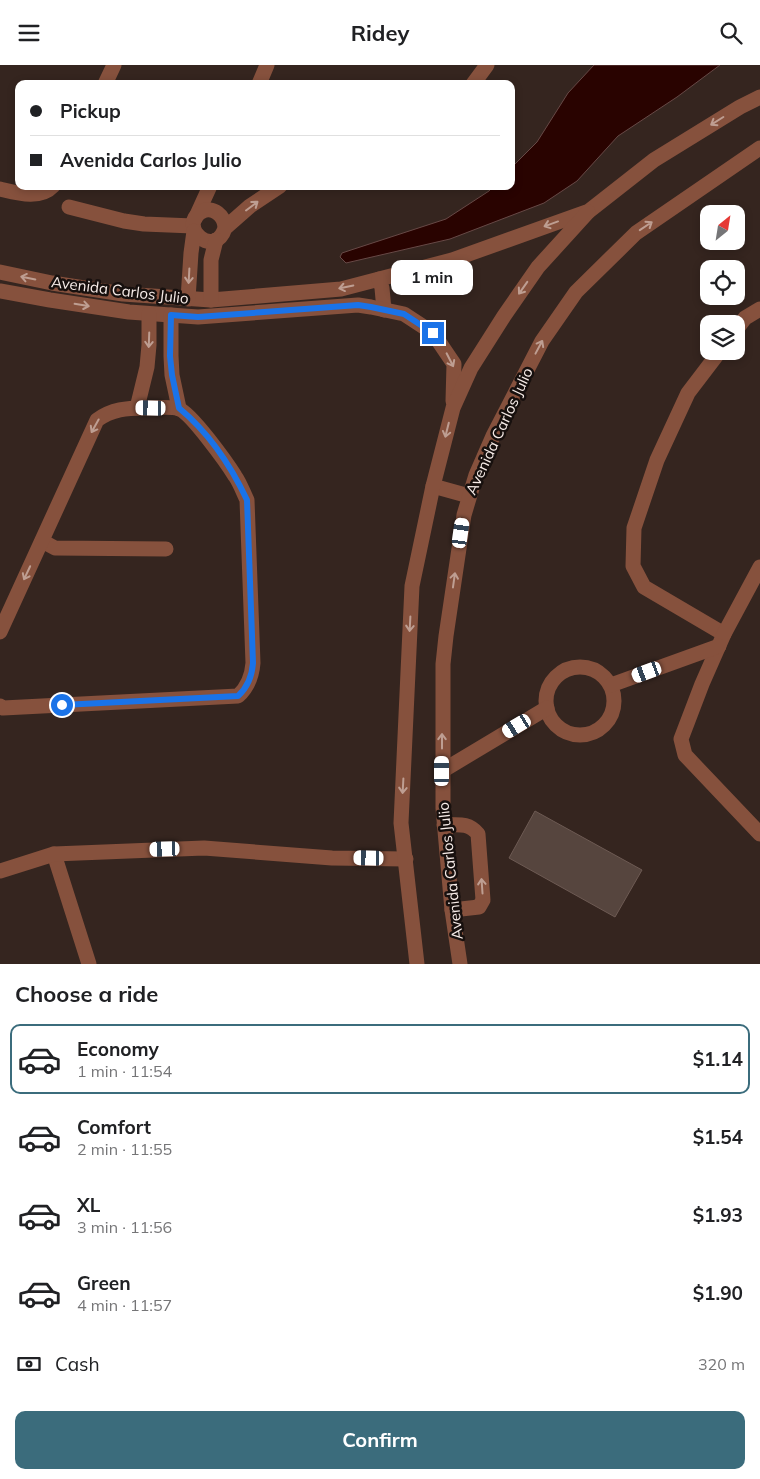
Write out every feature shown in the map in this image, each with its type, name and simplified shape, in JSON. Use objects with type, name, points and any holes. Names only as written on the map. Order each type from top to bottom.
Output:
[{"type":"street","points":[[107,80],[114,65]]},
{"type":"street","points":[[260,80],[267,65]]},
{"type":"street","points":[[476,80],[487,65]]},
{"type":"street","name":"Avenida Carlos Julio","points":[[417,964],[401,823],[412,586],[433,486],[453,408],[471,368],[532,275],[588,211],[654,160],[740,107],[760,97]]},
{"type":"street","name":"Avenida Carlos Julio","points":[[460,964],[452,910],[444,825],[442,771],[443,664],[464,515],[476,475],[493,436],[542,341],[576,292],[636,233],[760,149]]},
{"type":"street","points":[[0,189],[38,195],[50,190]]},
{"type":"street","points":[[188,299],[190,253],[194,226],[208,190]]},
{"type":"street","points":[[194,226],[201,239],[206,241],[221,234],[250,206],[274,190]]},
{"type":"street","points":[[69,207],[124,221],[144,224],[194,226]]},
{"type":"street","points":[[194,226],[200,213],[210,210],[220,214],[225,223],[211,260],[211,300]]},
{"type":"street","name":"Avenida Carlos Julio","points":[[0,273],[122,294],[188,299],[211,300],[341,289],[452,260],[588,211]]},
{"type":"street","points":[[378,279],[382,288],[384,310]]},
{"type":"street","points":[[50,300],[52,283]]},
{"type":"street","name":"Avenida Carlos Julio","points":[[0,291],[129,312],[198,317],[358,305],[404,314],[433,333],[454,364],[453,408]]},
{"type":"street","points":[[745,319],[760,309]]},
{"type":"street","points":[[137,408],[149,345],[149,313]]},
{"type":"street","points":[[0,706],[3,708],[238,696],[244,690],[252,673],[247,500],[236,477],[211,442],[179,408],[170,356],[171,315]]},
{"type":"street","points":[[713,360],[688,393],[657,460],[634,528],[633,566],[644,587],[721,640]]},
{"type":"street","points":[[0,632],[97,420],[105,414],[118,409],[179,408]]},
{"type":"street","points":[[433,486],[469,496]]},
{"type":"street","points":[[42,541],[55,548],[166,549]]},
{"type":"street","points":[[760,567],[721,640],[684,729],[682,739],[685,755],[760,834]]},
{"type":"street","points":[[611,685],[721,640]]},
{"type":"street","points":[[578,667],[588,668],[597,671],[611,685],[615,703],[613,713],[608,722],[592,733],[583,735],[564,731],[550,717],[546,698],[548,689],[560,673],[578,667]]},
{"type":"street","points":[[442,771],[547,708]]},
{"type":"street","points":[[444,825],[466,825],[472,827],[478,834],[483,900],[479,907],[452,910]]},
{"type":"street","points":[[0,871],[54,854],[204,847],[332,858],[406,859]]},
{"type":"street","points":[[54,854],[89,964]]},
{"type":"shaded area","points":[[594,65],[720,65],[677,97],[618,136],[577,181],[544,203],[450,239],[346,263],[340,257],[342,253],[446,219],[490,190],[515,190],[515,164],[537,142],[568,93]]},
{"type":"building","points":[[535,811],[642,870],[615,917],[509,858]]},
{"type":"route","points":[[62,705],[238,696],[244,690],[252,673],[247,500],[236,477],[211,442],[179,408],[170,356],[171,315],[198,317],[358,305],[404,314],[433,333]]}]
